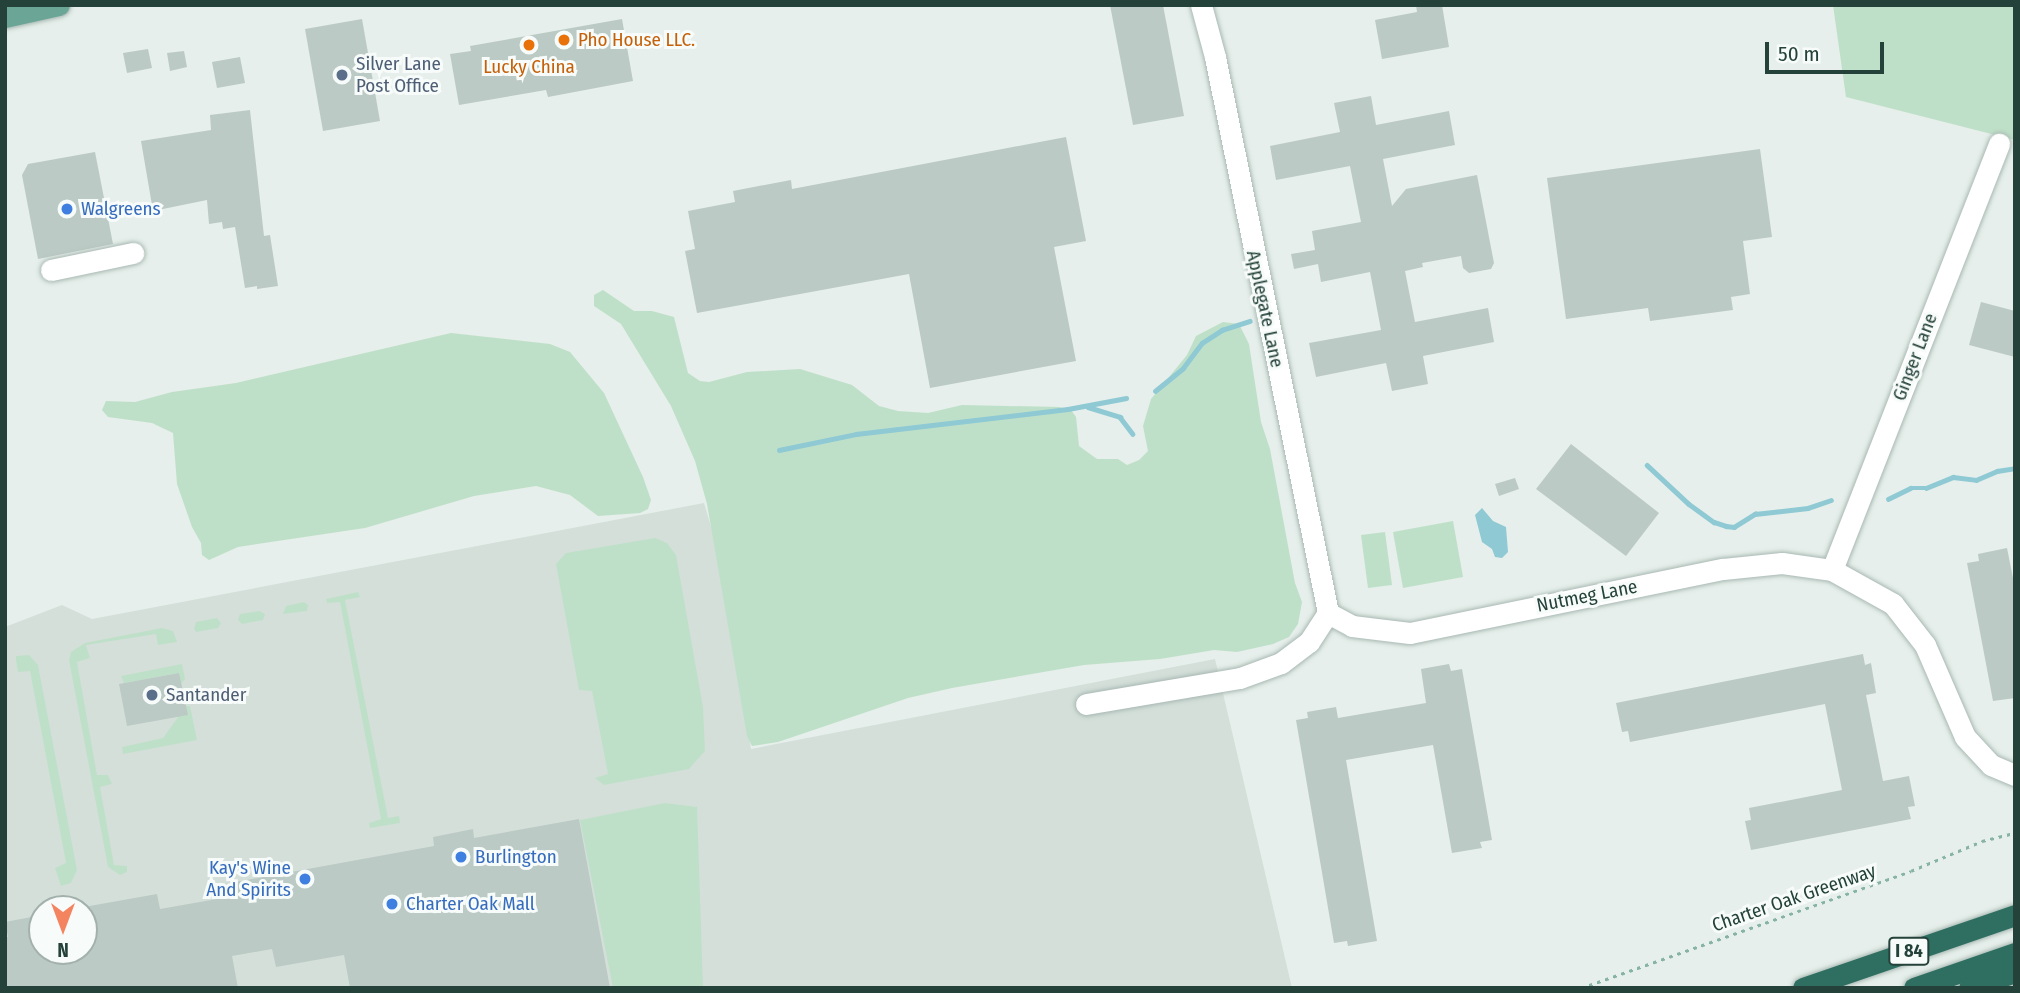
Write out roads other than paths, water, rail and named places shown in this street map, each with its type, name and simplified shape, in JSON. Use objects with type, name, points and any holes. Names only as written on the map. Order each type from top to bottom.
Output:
[{"type":"highway","name":"I 84","points":[[1803,988],[2015,915]]},
{"type":"highway","points":[[1914,988],[2015,953]]},
{"type":"highway","points":[[1969,988],[2015,972]]},
{"type":"main road","points":[[5,17],[60,5]]},
{"type":"street","name":"Applegate Lane","points":[[1202,5],[1215,57],[1328,613]]},
{"type":"street","name":"Ginger Lane","points":[[1832,570],[1998,144]]},
{"type":"street","points":[[133,249],[48,275],[63,259],[133,249]]},
{"type":"street","name":"Nutmeg Lane","points":[[1328,613],[1352,626],[1409,633],[1723,569],[1783,564],[1832,570],[1893,604],[1925,645],[1965,737],[1991,765],[2015,775]]},
{"type":"street","points":[[1086,704],[1250,674],[1280,663],[1309,642],[1328,613]]},
{"type":"water","points":[[1482,508],[1493,521],[1506,527],[1508,552],[1502,558],[1495,557],[1492,549],[1482,542],[1475,515]]},
{"type":"waterway","points":[[1155,391],[1183,368],[1202,343],[1222,330],[1250,321]]},
{"type":"waterway","points":[[779,450],[856,434],[1068,409],[1126,398]]},
{"type":"waterway","points":[[1088,407],[1120,417],[1133,434]]},
{"type":"waterway","points":[[1647,465],[1689,504],[1714,522],[1726,526],[1734,527],[1755,514],[1808,508],[1831,500]]},
{"type":"waterway","points":[[1888,499],[1911,488],[1926,488],[1953,477],[1976,480],[1997,471],[2015,468]]},
{"type":"place","name":"Pho House LLC.","points":[[564,40]]},
{"type":"place","name":"Lucky China","points":[[529,45]]},
{"type":"place","name":"Silver Lane Post Office","points":[[342,75]]},
{"type":"place","name":"Walgreens","points":[[67,209]]},
{"type":"place","name":"Santander","points":[[152,695]]},
{"type":"place","name":"Burlington","points":[[461,857]]},
{"type":"place","name":"Kay's Wine And Spirits","points":[[305,879]]},
{"type":"place","name":"Charter Oak Mall","points":[[392,904]]}]
